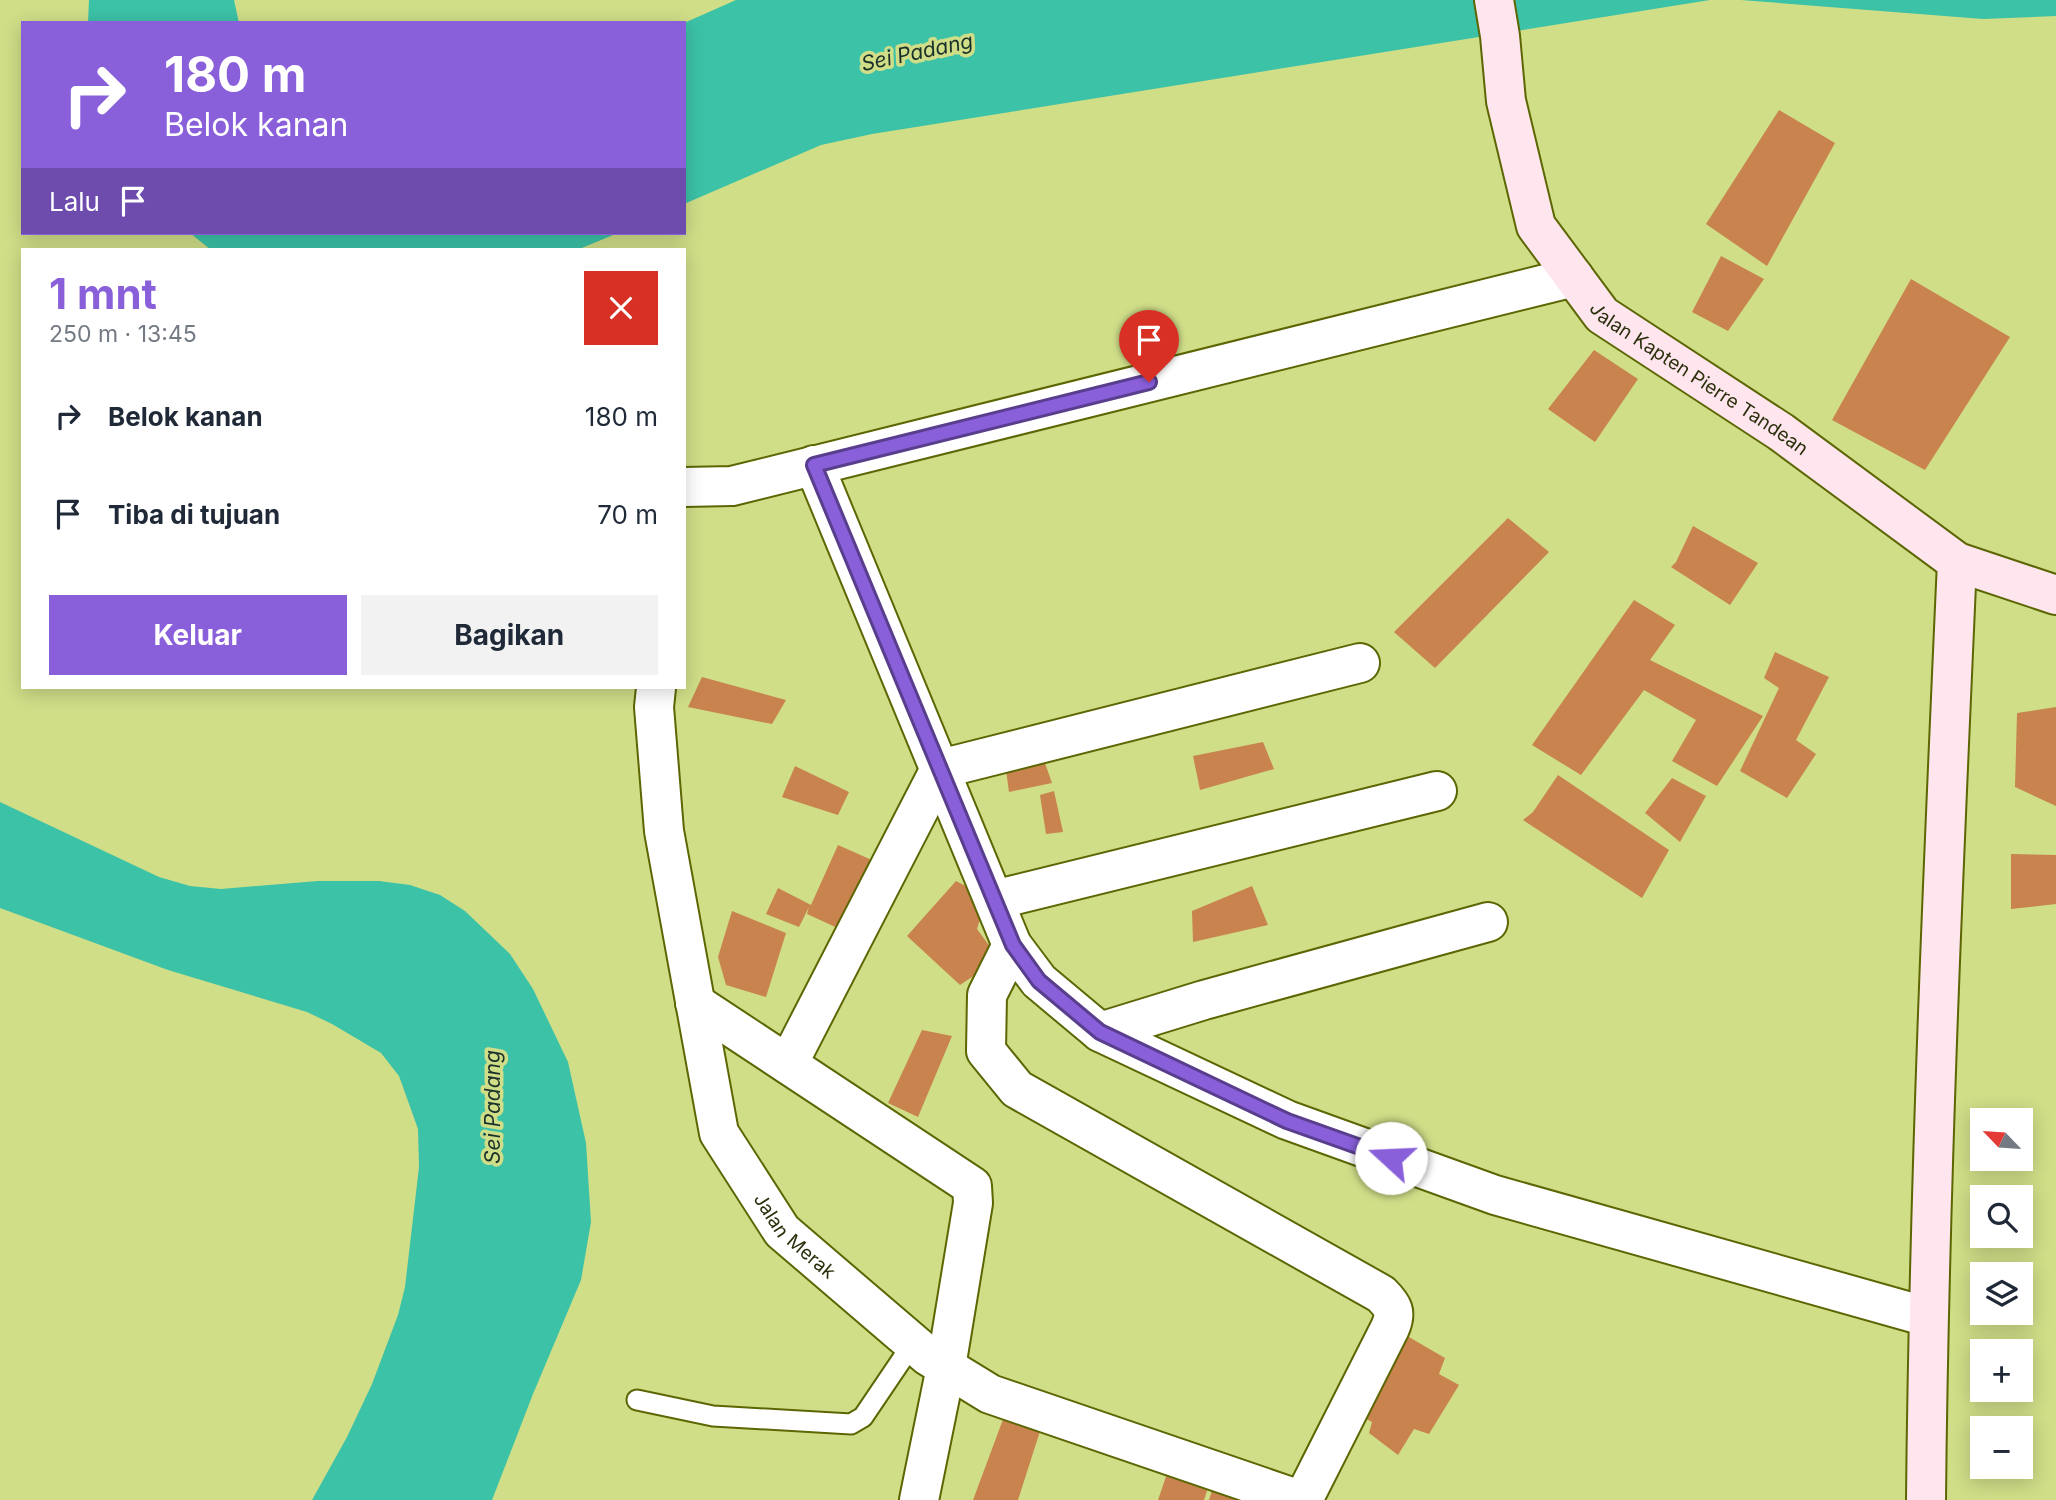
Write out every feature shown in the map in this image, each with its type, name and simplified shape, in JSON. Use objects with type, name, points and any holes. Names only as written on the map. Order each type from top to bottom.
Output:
[{"type":"main road","name":"Jalan Kapten Pierre Tandean","points":[[1497,18],[1506,101],[1536,226],[1602,315],[1781,432],[1957,562],[2056,595]]},
{"type":"main road","points":[[1926,1500],[1936,1023],[1957,562]]},
{"type":"street","points":[[686,487],[732,486],[1574,277]]},
{"type":"street","points":[[814,465],[1013,945],[1039,981],[1100,1032],[1287,1121],[1495,1195],[1928,1317]]},
{"type":"street","points":[[788,1064],[940,769],[1360,663]]},
{"type":"street","name":"Jalan Merak","points":[[656,689],[654,707],[664,831],[719,1133],[782,1231],[913,1343],[990,1394],[1301,1500]]},
{"type":"street","points":[[994,900],[1437,791]]},
{"type":"street","points":[[1100,1032],[1204,1000],[1488,922]]},
{"type":"street","points":[[1013,945],[988,995],[986,1051],[1017,1089],[1381,1294],[1391,1304],[1395,1312],[1390,1328],[1301,1500]]},
{"type":"street","points":[[695,1003],[972,1186],[973,1203],[946,1367],[919,1500]]},
{"type":"lane","points":[[637,1400],[713,1416],[851,1424],[863,1418],[913,1343]]},
{"type":"water","points":[[89,0],[234,0],[239,21],[88,21]]},
{"type":"water","name":"Sei Padang","points":[[736,0],[1710,0],[872,134],[821,145],[686,203],[686,22]]},
{"type":"water","points":[[1741,0],[2056,0],[2056,16],[1983,19]]},
{"type":"water","points":[[192,235],[613,235],[582,248],[209,248]]},
{"type":"water","name":"Sei Padang","points":[[0,802],[159,877],[190,886],[221,889],[318,881],[379,881],[410,885],[440,895],[465,911],[510,954],[533,989],[568,1062],[586,1143],[591,1222],[581,1280],[492,1500],[312,1500],[347,1437],[372,1384],[398,1315],[405,1287],[419,1167],[418,1129],[399,1076],[381,1053],[307,1012],[168,970],[0,908]]},
{"type":"building","points":[[1779,110],[1835,143],[1767,266],[1706,224]]},
{"type":"building","points":[[1721,256],[1764,279],[1728,331],[1692,312]]},
{"type":"building","points":[[1911,279],[2010,337],[1925,470],[1832,420]]},
{"type":"building","points":[[1594,350],[1638,379],[1595,442],[1548,409]]},
{"type":"building","points":[[1508,518],[1549,552],[1435,668],[1394,632]]},
{"type":"building","points":[[1693,526],[1758,563],[1730,605],[1671,567]]},
{"type":"building","points":[[1634,600],[1675,625],[1650,660],[1763,716],[1717,786],[1672,761],[1696,720],[1644,690],[1581,775],[1532,745]]},
{"type":"building","points":[[1775,652],[1829,677],[1796,740],[1816,754],[1787,798],[1740,771],[1779,688],[1764,678]]},
{"type":"building","points":[[702,677],[786,700],[772,724],[688,707]]},
{"type":"building","points":[[2056,707],[2056,806],[2015,787],[2017,713]]},
{"type":"building","points":[[1263,742],[1274,769],[1200,790],[1193,756]]},
{"type":"building","points":[[1040,749],[1052,783],[1009,792],[1005,763]]},
{"type":"building","points":[[795,766],[849,792],[838,815],[782,797]]},
{"type":"building","points":[[1558,775],[1669,850],[1642,898],[1523,820],[1533,812]]},
{"type":"building","points":[[1672,778],[1706,796],[1680,842],[1645,813]]},
{"type":"building","points":[[1054,791],[1063,832],[1046,834],[1040,795]]},
{"type":"building","points":[[838,845],[874,861],[842,930],[807,914],[809,907],[799,927],[766,914],[778,888],[811,905]]},
{"type":"building","points":[[2011,854],[2056,855],[2056,904],[2011,909]]},
{"type":"building","points":[[956,881],[987,897],[977,929],[999,959],[960,985],[907,936]]},
{"type":"building","points":[[1252,886],[1268,925],[1193,942],[1192,911]]},
{"type":"building","points":[[732,911],[786,933],[766,997],[726,985],[718,957]]},
{"type":"building","points":[[922,1030],[952,1036],[918,1117],[888,1103]]},
{"type":"building","points":[[1402,1333],[1445,1358],[1439,1374],[1459,1385],[1429,1434],[1414,1429],[1398,1455],[1369,1433],[1372,1422],[1355,1413]]},
{"type":"building","points":[[1005,1414],[1042,1425],[1018,1500],[973,1500]]},
{"type":"building","points":[[1172,1459],[1208,1488],[1204,1500],[1158,1500]]},
{"type":"building","points":[[1216,1478],[1252,1500],[1209,1500]]},
{"type":"route","points":[[1149,382],[814,465],[1013,945],[1039,981],[1100,1032],[1287,1121],[1391,1158]]}]
